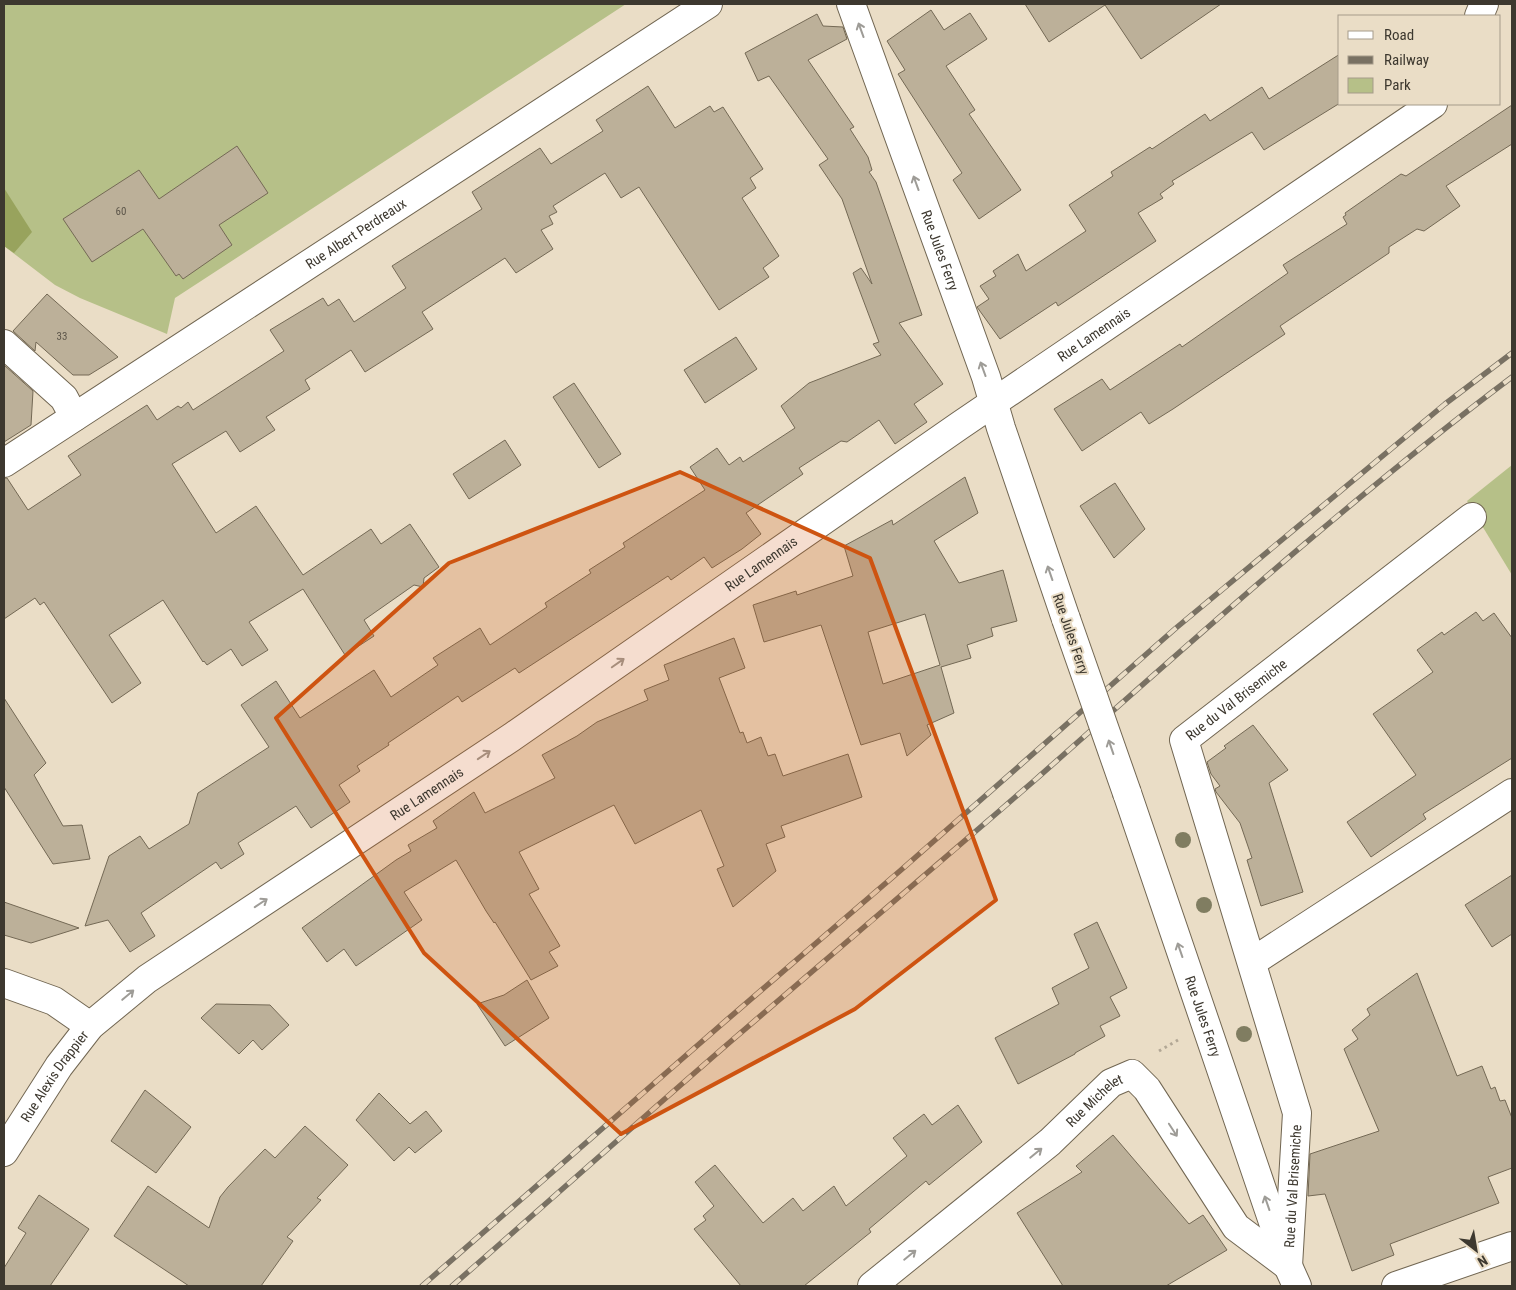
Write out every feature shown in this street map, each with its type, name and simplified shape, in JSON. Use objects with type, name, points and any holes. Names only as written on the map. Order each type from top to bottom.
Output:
[{"type":"street","name":"Rue Albert Perdreaux","points":[[4,463],[708,4]]},
{"type":"street","name":"Rue Jules Ferry","points":[[852,4],[994,403],[1066,619],[1293,1276]]},
{"type":"street","name":"Rue Lamennais","points":[[90,1026],[147,979],[512,737],[994,403],[1432,105]]},
{"type":"street","points":[[4,344],[64,398],[74,417]]},
{"type":"street","name":"Rue du Val Brisemiche","points":[[1293,1276],[1297,1113],[1184,740],[1472,517]]},
{"type":"street","points":[[1252,962],[1512,793]]},
{"type":"street","points":[[4,983],[54,1001],[90,1026]]},
{"type":"street","name":"Rue Alexis Drappier","points":[[4,1152],[59,1066],[90,1026]]},
{"type":"street","name":"Rue Michelet","points":[[872,1286],[1050,1142],[1111,1083],[1132,1074],[1147,1089],[1236,1227],[1293,1276]]},
{"type":"street","points":[[1396,1286],[1512,1246]]},
{"type":"highlighted area","points":[[680,472],[870,558],[996,900],[855,1009],[621,1134],[424,953],[276,718],[449,563]]},
{"type":"green space","points":[[4,4],[626,4],[175,298],[167,334],[80,298],[55,285],[4,246]]},
{"type":"green space","points":[[4,188],[32,232],[14,253],[4,246]]},
{"type":"green space","points":[[1512,465],[1512,575],[1467,501]]},
{"type":"building","points":[[1025,4],[1221,4],[1141,59],[1105,5],[1049,42]]},
{"type":"building","points":[[931,10],[944,30],[970,13],[987,39],[946,66],[975,110],[969,114],[1021,190],[979,219],[953,180],[962,173],[898,74],[905,70],[887,41]]},
{"type":"building","points":[[817,14],[823,26],[843,27],[847,39],[808,60],[854,127],[850,129],[868,157],[872,170],[869,172],[876,182],[922,315],[899,323],[943,384],[914,404],[927,422],[895,444],[879,420],[847,442],[841,441],[799,468],[803,474],[746,513],[761,534],[742,549],[712,568],[704,557],[671,580],[668,576],[519,673],[515,668],[462,702],[458,696],[357,766],[360,771],[339,785],[350,802],[311,828],[296,806],[238,843],[244,854],[221,869],[216,862],[141,913],[155,936],[130,952],[108,920],[85,926],[109,856],[140,836],[149,849],[189,824],[198,793],[269,747],[241,705],[276,681],[300,718],[374,670],[391,697],[438,665],[433,658],[480,628],[490,645],[547,607],[545,603],[591,573],[589,570],[625,547],[623,543],[705,490],[690,467],[717,448],[729,465],[740,457],[743,462],[795,428],[781,406],[809,383],[881,355],[873,344],[879,342],[853,273],[861,268],[872,284],[842,199],[819,165],[828,159],[769,76],[758,81],[745,53]]},
{"type":"building","points":[[1338,55],[1338,104],[1264,150],[1252,132],[1172,181],[1174,184],[1160,194],[1163,198],[1138,213],[1156,241],[1058,306],[1056,302],[1000,339],[977,307],[989,299],[980,286],[996,276],[993,271],[1018,254],[1026,271],[1086,231],[1069,205],[1113,176],[1111,172],[1150,147],[1152,149],[1205,114],[1210,121],[1262,87],[1269,99]]},
{"type":"building","points":[[648,86],[675,128],[710,106],[714,112],[723,107],[763,169],[750,178],[756,188],[742,198],[779,256],[763,268],[769,277],[719,310],[639,187],[621,198],[605,173],[553,206],[557,212],[549,216],[553,224],[541,230],[553,249],[516,273],[505,258],[422,312],[433,329],[365,372],[351,350],[305,380],[310,389],[266,417],[275,430],[240,452],[226,431],[172,464],[216,533],[256,506],[303,575],[371,529],[381,544],[410,524],[439,567],[424,578],[423,587],[414,585],[364,620],[374,636],[345,655],[303,589],[249,622],[268,650],[242,666],[231,649],[207,665],[203,662],[163,600],[109,635],[141,683],[112,703],[44,602],[40,605],[35,598],[4,619],[4,478],[7,478],[28,510],[81,475],[68,456],[147,405],[157,420],[178,406],[181,408],[188,402],[193,410],[284,351],[270,330],[323,298],[328,306],[339,299],[354,322],[406,288],[392,266],[482,209],[472,192],[540,148],[551,164],[603,131],[596,120]]},
{"type":"building","points":[[1512,105],[1512,144],[1446,186],[1460,206],[1424,231],[1417,229],[1389,247],[1389,253],[1280,326],[1285,334],[1173,409],[1149,424],[1141,412],[1082,451],[1054,409],[1102,379],[1110,390],[1180,344],[1182,347],[1288,273],[1283,265],[1347,224],[1343,217],[1346,215],[1345,213],[1401,174],[1406,176]]},
{"type":"building","points":[[237,146],[268,193],[219,225],[232,245],[183,279],[179,274],[176,276],[143,229],[92,262],[63,219],[139,170],[159,199]]},
{"type":"building","points":[[47,294],[118,357],[89,375],[73,375],[36,342],[35,351],[13,331]]},
{"type":"building","points":[[736,337],[757,369],[705,403],[684,370]]},
{"type":"building","points":[[4,365],[33,391],[31,425],[4,442]]},
{"type":"building","points":[[574,383],[621,454],[599,468],[553,397]]},
{"type":"building","points":[[505,440],[521,465],[469,499],[453,474]]},
{"type":"building","points":[[965,477],[978,513],[934,541],[959,583],[1003,570],[1017,621],[991,628],[993,636],[967,645],[971,658],[941,667],[954,713],[927,725],[931,735],[907,756],[900,733],[861,745],[821,625],[764,642],[753,605],[796,591],[797,595],[853,576],[844,546],[892,520],[893,525]],"holes":[[[925,614],[940,665],[883,684],[868,632]]]},
{"type":"building","points":[[1115,483],[1145,529],[1114,558],[1080,506]]},
{"type":"building","points":[[1476,612],[1483,621],[1494,613],[1512,638],[1512,758],[1423,814],[1426,819],[1371,857],[1347,822],[1416,775],[1373,714],[1433,672],[1417,650],[1442,632],[1444,635]]},
{"type":"building","points":[[734,638],[745,668],[719,678],[740,733],[743,732],[747,743],[761,737],[768,756],[775,754],[783,776],[848,754],[862,797],[781,826],[785,837],[766,844],[776,871],[733,907],[717,869],[724,866],[701,810],[635,844],[614,805],[519,852],[539,889],[529,894],[560,946],[549,952],[558,966],[531,980],[495,922],[486,911],[456,860],[404,892],[422,920],[356,966],[344,949],[327,962],[302,928],[411,851],[408,845],[437,828],[433,821],[474,792],[485,813],[555,778],[542,755],[577,736],[597,722],[648,700],[644,690],[669,680],[664,665]]},
{"type":"building","points":[[4,698],[46,763],[34,775],[63,826],[82,825],[90,859],[53,864],[4,787]]},
{"type":"building","points":[[1253,725],[1288,770],[1269,783],[1303,892],[1261,906],[1247,860],[1252,858],[1240,823],[1216,792],[1215,789],[1220,786],[1211,774],[1207,762],[1226,748],[1224,746]]},
{"type":"building","points":[[1512,875],[1512,934],[1492,947],[1465,905]]},
{"type":"building","points":[[4,902],[79,928],[31,943],[4,935]]},
{"type":"building","points":[[1097,922],[1127,988],[1110,997],[1120,1016],[1100,1026],[1105,1036],[1018,1084],[995,1038],[1059,1004],[1052,988],[1089,968],[1074,934]]},
{"type":"building","points":[[1417,973],[1457,1076],[1482,1066],[1491,1089],[1495,1087],[1500,1101],[1505,1100],[1512,1118],[1512,1168],[1488,1177],[1499,1203],[1390,1244],[1394,1255],[1352,1271],[1325,1194],[1308,1196],[1310,1154],[1379,1131],[1344,1049],[1358,1039],[1352,1030],[1370,1015],[1367,1009]]},
{"type":"building","points":[[527,980],[549,1018],[505,1046],[477,1004],[504,995]]},
{"type":"building","points":[[216,1004],[270,1005],[289,1025],[262,1050],[253,1040],[239,1054],[201,1018]]},
{"type":"building","points":[[145,1090],[191,1127],[156,1173],[111,1141]]},
{"type":"building","points":[[379,1093],[410,1124],[426,1111],[442,1131],[415,1153],[409,1147],[394,1161],[356,1120]]},
{"type":"building","points":[[958,1105],[982,1142],[929,1185],[926,1181],[869,1229],[871,1232],[804,1286],[741,1286],[694,1229],[706,1220],[703,1216],[714,1206],[695,1182],[715,1165],[763,1223],[793,1198],[803,1211],[834,1186],[846,1206],[907,1156],[893,1138],[924,1114],[932,1125]]},
{"type":"building","points":[[305,1126],[348,1165],[317,1198],[321,1200],[287,1237],[293,1241],[261,1286],[189,1286],[114,1236],[148,1186],[209,1228],[220,1197],[228,1187],[265,1149],[275,1158]]},
{"type":"building","points":[[1113,1135],[1189,1224],[1203,1215],[1227,1250],[1166,1286],[1063,1286],[1017,1213],[1082,1172],[1076,1166]]},
{"type":"building","points":[[39,1195],[89,1229],[50,1286],[4,1286],[4,1268],[26,1233],[18,1228]]},
{"type":"railway","points":[[422,1286],[901,870],[1176,628],[1445,404],[1512,353]]},
{"type":"railway","points":[[452,1286],[701,1067],[1035,780],[1329,523],[1389,473],[1512,377]]}]
